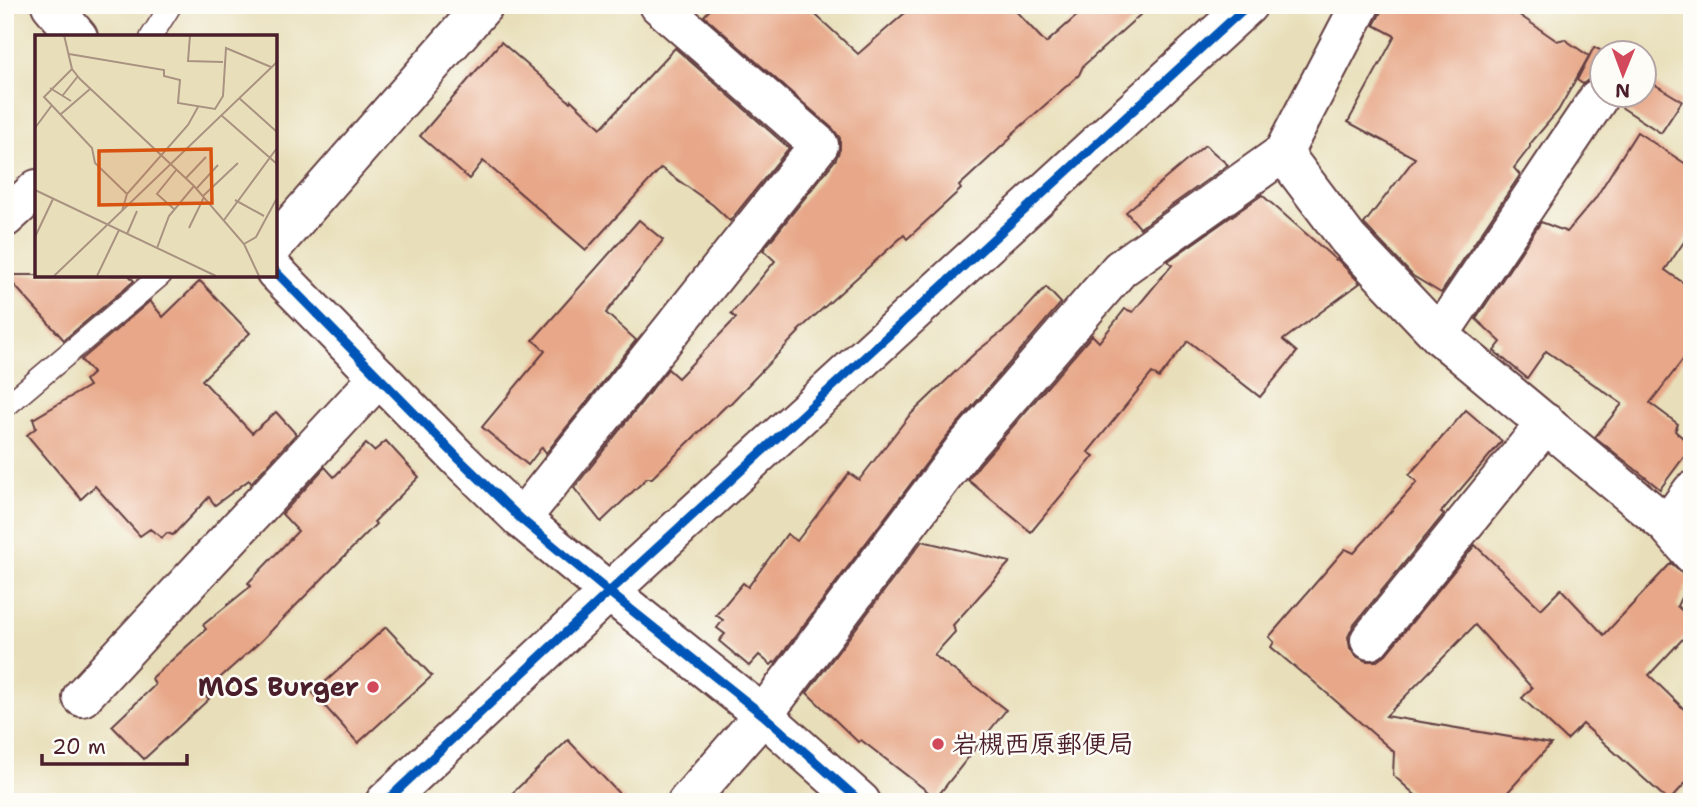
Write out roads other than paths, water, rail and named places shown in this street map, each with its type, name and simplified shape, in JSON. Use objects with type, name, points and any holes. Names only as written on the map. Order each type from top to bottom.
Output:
[{"type":"street","points":[[51,5],[76,35]]},
{"type":"street","points":[[276,243],[484,5]]},
{"type":"street","points":[[521,519],[819,145],[659,5]]},
{"type":"street","points":[[386,802],[609,592],[1248,5]]},
{"type":"street","points":[[687,802],[764,715],[964,449],[1120,269],[1283,153],[1360,5]]},
{"type":"street","points":[[1439,335],[1592,108]]},
{"type":"street","points":[[1283,153],[1348,239],[1439,335],[1667,525],[1692,554]]},
{"type":"street","points":[[5,218],[35,191]]},
{"type":"street","points":[[276,272],[521,519],[764,715],[861,802]]},
{"type":"street","points":[[82,697],[379,377]]},
{"type":"street","points":[[1370,640],[1546,423]]},
{"type":"street","points":[[1667,525],[1692,491]]},
{"type":"lane","points":[[152,35],[171,5]]},
{"type":"lane","points":[[5,407],[159,276]]},
{"type":"place","name":"MOS Burger","points":[[373,687]]},
{"type":"place","name":"岩槻西原郵便局","points":[[938,744]]}]
